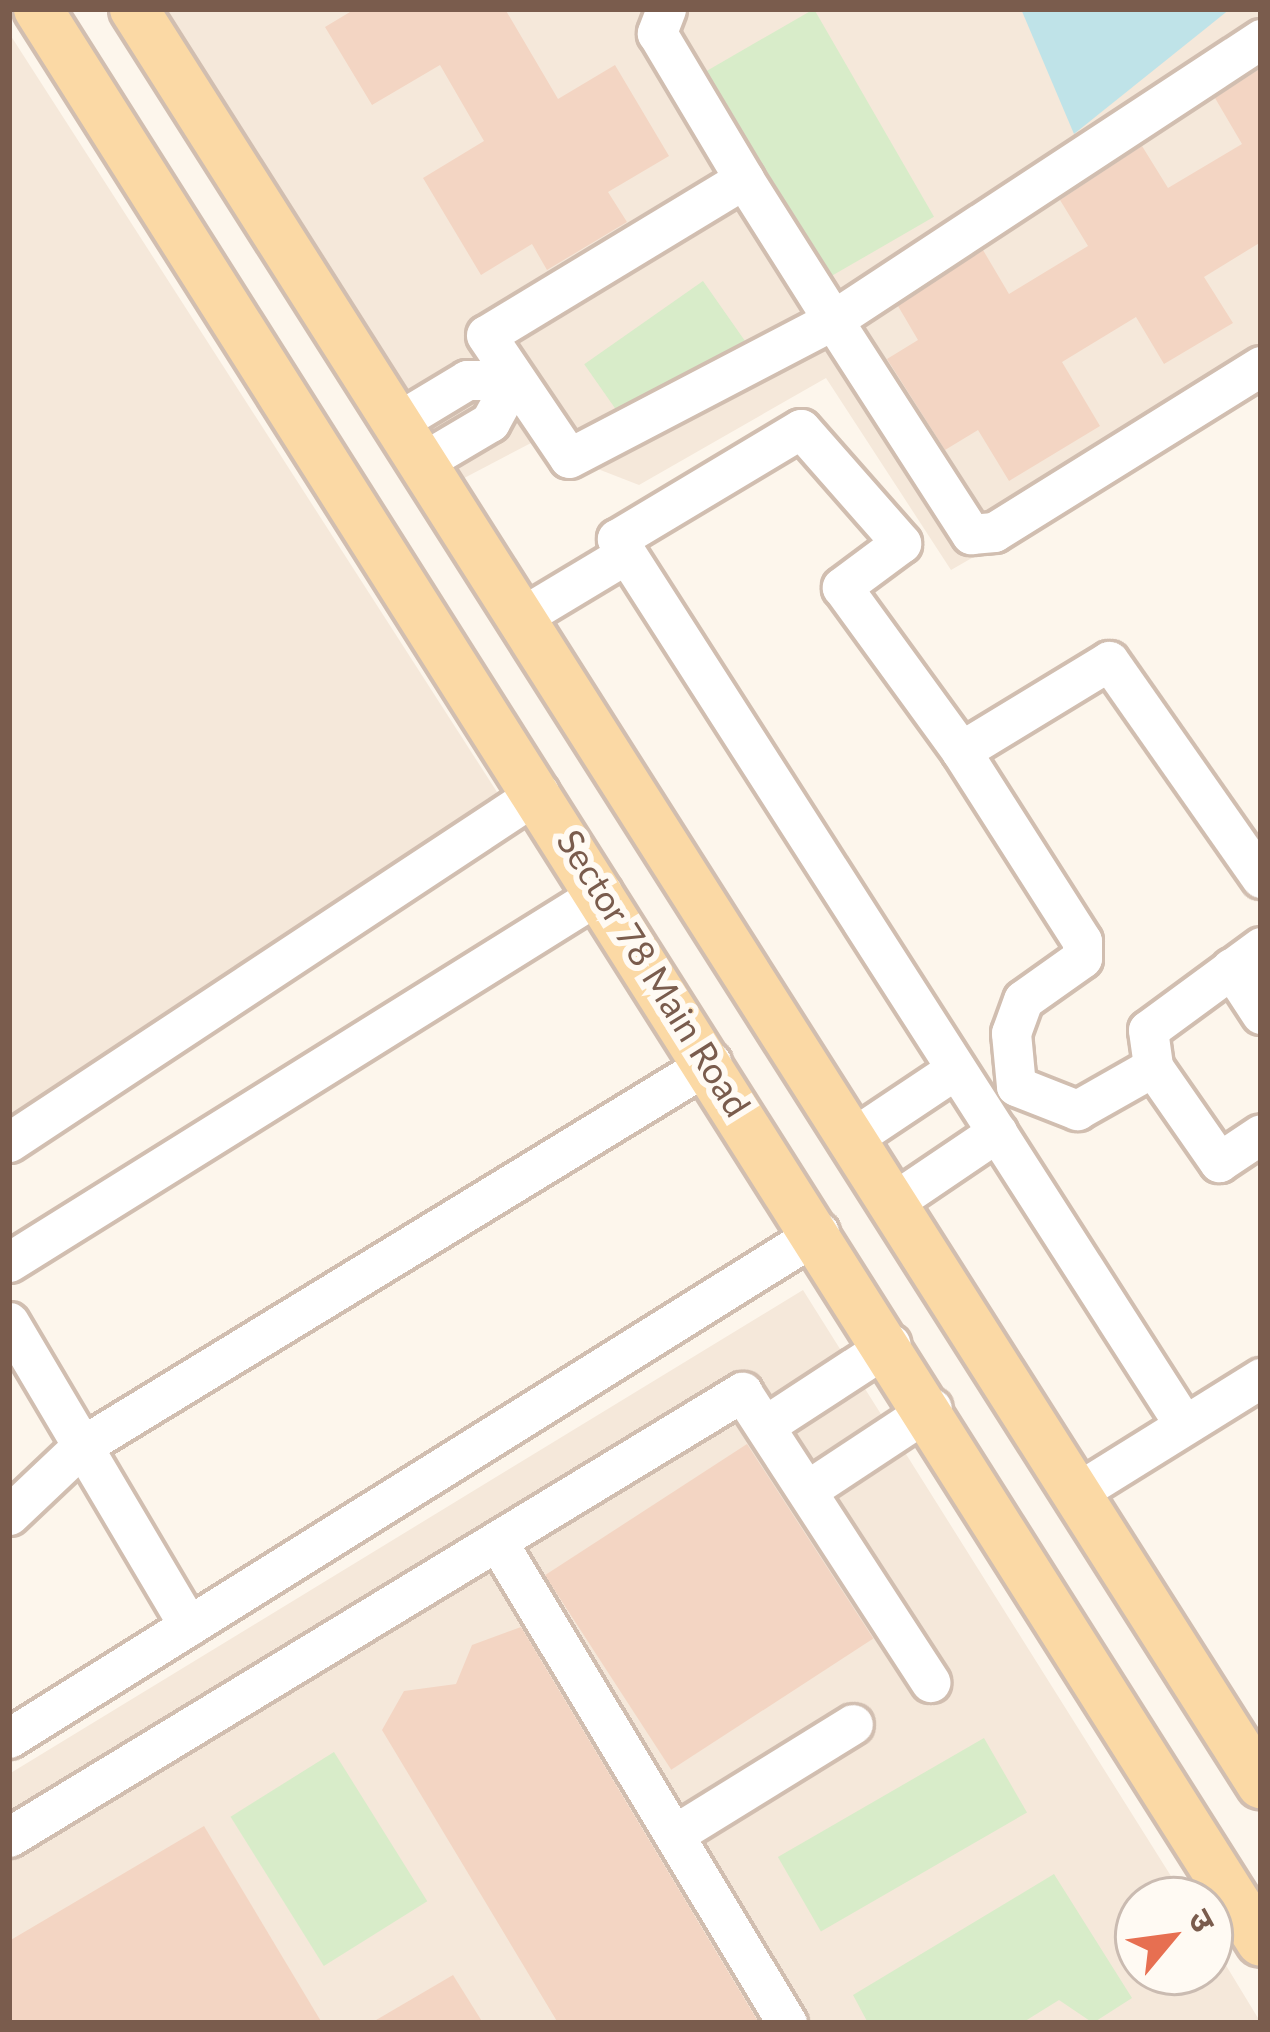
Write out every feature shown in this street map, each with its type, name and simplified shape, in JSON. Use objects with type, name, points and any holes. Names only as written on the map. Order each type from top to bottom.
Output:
[{"type":"main road","name":"Sector 78 Main Road","points":[[38,9],[932,1408],[1261,1942]]},
{"type":"main road","name":"Sector 78 Main Road","points":[[148,14],[270,227],[406,444],[1261,1784]]},
{"type":"main road","points":[[203,266],[242,283],[275,271],[270,227]]},
{"type":"street","points":[[666,9],[657,33],[971,534],[994,532],[1261,366]]},
{"type":"street","points":[[744,178],[486,335],[554,446],[588,455],[833,320],[1261,39]]},
{"type":"street","points":[[406,444],[466,380],[513,380]]},
{"type":"street","points":[[892,1204],[999,1108],[1011,1033],[1023,1000],[1082,958],[1082,941],[961,751],[842,587],[901,543],[801,429],[631,526],[617,538],[621,557],[956,1069],[999,1108],[1184,1424]]},
{"type":"street","points":[[518,620],[621,557]]},
{"type":"street","points":[[961,751],[1109,661],[1261,878]]},
{"type":"street","points":[[9,1142],[539,792]]},
{"type":"street","points":[[9,1262],[602,892]]},
{"type":"street","points":[[1261,1014],[1246,957],[1148,1030],[1153,1067],[1219,1162],[1261,1134]]},
{"type":"street","points":[[9,1515],[82,1446],[711,1063]]},
{"type":"street","points":[[999,1108],[1077,1110],[1153,1067]]},
{"type":"street","points":[[851,1139],[956,1069]]},
{"type":"street","points":[[9,1738],[819,1232]]},
{"type":"street","points":[[9,1322],[189,1627]]},
{"type":"street","points":[[769,1423],[890,1344]]},
{"type":"street","points":[[1076,1493],[1261,1378]]},
{"type":"street","points":[[9,1837],[500,1546],[742,1392],[769,1423],[930,1682]]},
{"type":"street","points":[[809,1489],[932,1408]]},
{"type":"street","points":[[500,1546],[787,2023]]},
{"type":"street","points":[[675,1834],[853,1724]]},
{"type":"shaded area","points":[[155,9],[1261,9],[1261,392],[951,570],[826,378],[639,485],[531,443],[449,486]]},
{"type":"shaded area","points":[[9,33],[497,792],[9,1136]]},
{"type":"shaded area","points":[[803,1290],[1171,1876],[1114,1876],[1114,1996],[1234,1996],[1234,1979],[1261,2023],[9,2023],[9,1774]]},
{"type":"green space","points":[[814,9],[934,217],[808,289],[688,82]]},
{"type":"green space","points":[[703,281],[751,349],[632,432],[584,364]]},
{"type":"green space","points":[[984,1738],[1027,1812],[821,1931],[778,1857]]},
{"type":"green space","points":[[334,1752],[427,1901],[324,1966],[231,1817]]},
{"type":"green space","points":[[1054,1874],[1114,1969],[1114,1996],[1132,1998],[1093,2023],[1059,2000],[1022,2023],[868,2023],[853,1995]]},
{"type":"water","points":[[1021,9],[1230,9],[1074,134]]},
{"type":"building","points":[[355,9],[505,9],[558,99],[615,65],[669,156],[608,192],[627,222],[547,270],[532,244],[481,275],[423,178],[484,141],[440,65],[372,105],[325,27]]},
{"type":"building","points":[[1261,68],[1261,242],[1204,277],[1233,323],[1164,364],[1136,317],[1062,362],[1100,426],[1009,481],[978,430],[945,450],[887,359],[918,340],[898,306],[983,250],[1009,294],[1088,246],[1060,200],[1142,146],[1168,188],[1242,144],[1215,98]]},
{"type":"building","points":[[747,1444],[873,1639],[671,1770],[545,1575]]},
{"type":"building","points":[[521,1627],[759,2023],[558,2023],[382,1730],[404,1691],[456,1684],[472,1645]]},
{"type":"building","points":[[204,1826],[322,2023],[9,2023],[9,1941]]},
{"type":"building","points":[[453,1975],[483,2023],[371,2023]]}]
